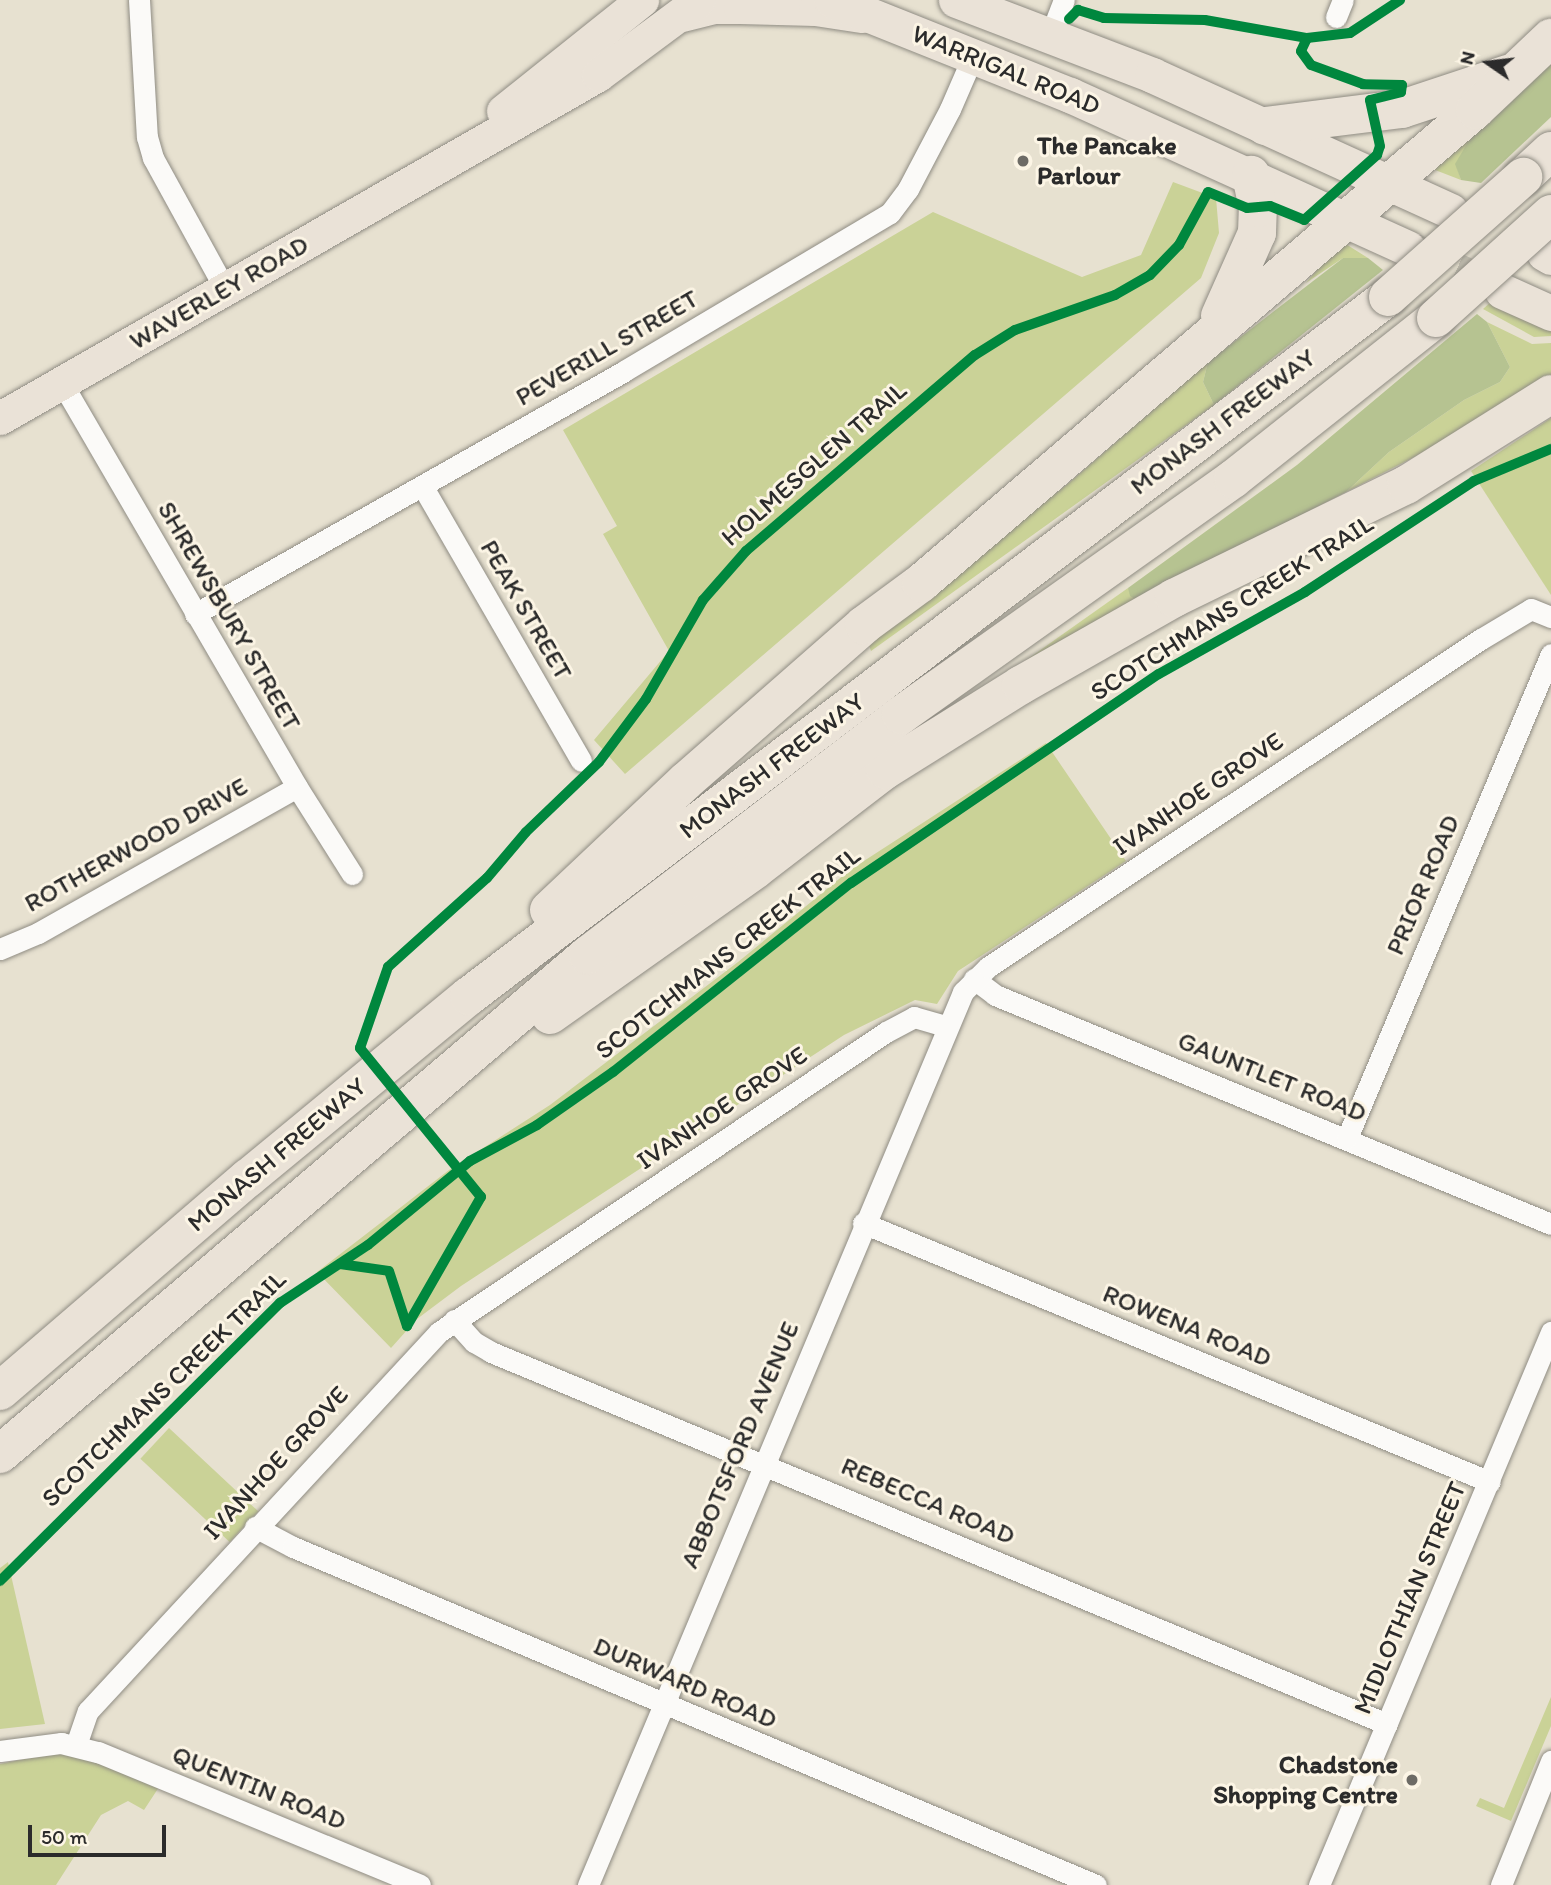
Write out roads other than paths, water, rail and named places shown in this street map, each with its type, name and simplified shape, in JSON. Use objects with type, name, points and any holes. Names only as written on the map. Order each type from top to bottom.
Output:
[{"type":"highway","name":"WARRIGAL ROAD","points":[[832,0],[973,56],[1251,175],[1408,248]]},
{"type":"highway","name":"WARRIGAL ROAD","points":[[956,0],[1152,75],[1451,211]]},
{"type":"highway","points":[[469,996],[570,888],[687,781],[1387,181],[1475,110],[1508,74],[1551,38]]},
{"type":"highway","points":[[1287,192],[1296,165],[1279,132],[1402,109],[1508,74]]},
{"type":"highway","name":"MONASH FREEWAY","points":[[0,1391],[248,1178],[469,996],[1388,297],[1551,151]]},
{"type":"highway","points":[[1213,331],[1250,256],[1257,233],[1258,208],[1251,175]]},
{"type":"highway","name":"MONASH FREEWAY","points":[[0,1454],[511,1016],[777,808],[1233,479],[1436,318],[1551,214]]},
{"type":"highway","points":[[1502,291],[1551,313]]},
{"type":"highway","points":[[365,1139],[498,1054],[931,741],[1174,598],[1406,485],[1551,394]]},
{"type":"main road","name":"WAVERLEY ROAD","points":[[438,168],[642,0]]},
{"type":"main road","name":"WAVERLEY ROAD","points":[[0,418],[598,75],[690,7]]},
{"type":"main road","points":[[690,7],[777,8],[885,20]]},
{"type":"street","points":[[139,0],[147,137],[153,158],[225,289]]},
{"type":"street","points":[[1050,36],[1064,0]]},
{"type":"street","name":"PEVERILL STREET","points":[[195,614],[423,486],[849,240],[890,213],[932,143],[973,56]]},
{"type":"street","name":"SHREWSBURY STREET","points":[[62,383],[297,787],[352,874]]},
{"type":"street","name":"PEAK STREET","points":[[423,486],[581,761]]},
{"type":"street","name":"IVANHOE GROVE","points":[[76,1745],[88,1712],[421,1348],[454,1320],[886,1032],[914,1017],[945,1026],[974,979],[1481,639],[1531,609],[1551,617]]},
{"type":"street","name":"PRIOR ROAD","points":[[1347,1138],[1551,654]]},
{"type":"street","name":"ROTHERWOOD DRIVE","points":[[0,949],[38,933],[297,787]]},
{"type":"street","name":"GAUNTLET ROAD","points":[[974,979],[995,995],[1551,1224]]},
{"type":"street","name":"ABBOTSFORD AVENUE","points":[[588,1885],[945,1026]]},
{"type":"street","name":"ROWENA ROAD","points":[[863,1223],[1490,1482]]},
{"type":"street","name":"REBECCA ROAD","points":[[454,1320],[474,1342],[491,1352],[1387,1724]]},
{"type":"street","name":"MIDLOTHIAN STREET","points":[[1320,1885],[1551,1332]]},
{"type":"street","name":"DURWARD ROAD","points":[[255,1527],[663,1704],[1096,1885]]},
{"type":"street","points":[[0,1751],[76,1745]]},
{"type":"street","name":"QUENTIN ROAD","points":[[76,1745],[420,1885]]},
{"type":"street","points":[[1501,1885],[1551,1761]]},
{"type":"tunnel","points":[[1408,248],[1502,291]]},
{"type":"place","name":"The Pancake Parlour","points":[[1023,161]]},
{"type":"place","name":"Chadstone Shopping Centre","points":[[1412,1780]]}]
